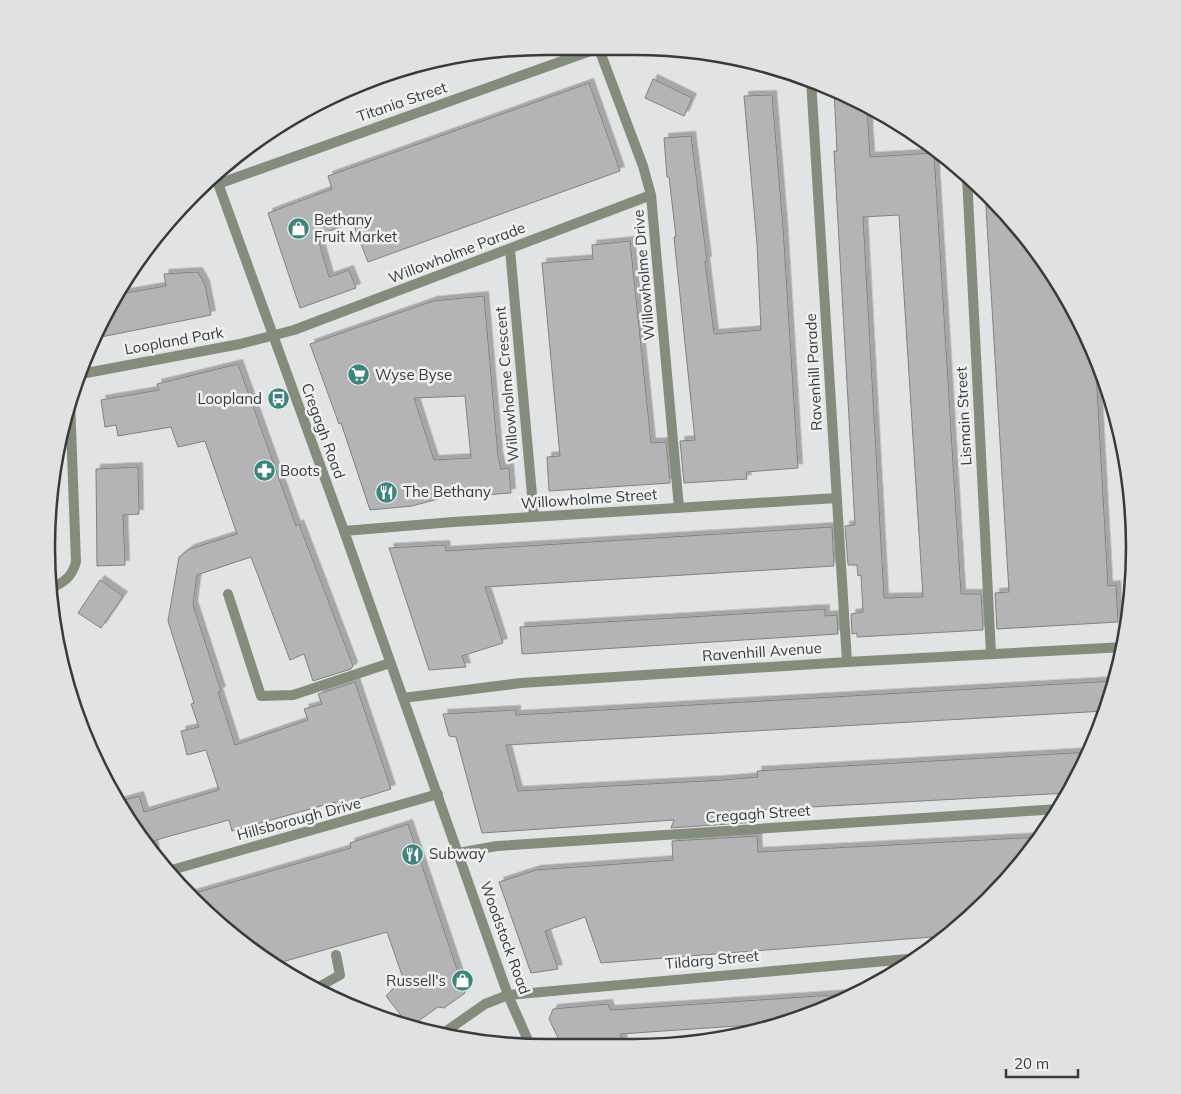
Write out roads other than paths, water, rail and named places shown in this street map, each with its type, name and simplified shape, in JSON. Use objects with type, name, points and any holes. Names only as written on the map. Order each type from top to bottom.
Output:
[{"type":"street","name":"Titania Street","points":[[222,178],[581,55]]},
{"type":"street","name":"Willowholme Drive","points":[[600,55],[643,166],[651,196],[680,508]]},
{"type":"street","name":"Ravenhill Parade","points":[[812,89],[847,662]]},
{"type":"street","name":"Cregagh Road","points":[[217,183],[403,698]]},
{"type":"street","name":"Lismain Street","points":[[967,186],[991,654]]},
{"type":"street","name":"Willowholme Parade","points":[[272,336],[372,302],[651,196]]},
{"type":"street","name":"Willowholme Crescent","points":[[510,249],[534,517]]},
{"type":"street","name":"Loopland Park","points":[[87,373],[240,344],[272,336]]},
{"type":"street","points":[[57,586],[64,582],[72,574],[76,562],[71,424]]},
{"type":"street","name":"Willowholme Street","points":[[344,531],[836,498]]},
{"type":"street","points":[[228,594],[261,696],[293,695],[390,663]]},
{"type":"street","name":"Ravenhill Avenue","points":[[403,698],[521,683],[847,662],[1116,647]]},
{"type":"street","name":"Woodstock Road","points":[[403,698],[508,995],[527,1038]]},
{"type":"street","name":"Hillsborough Drive","points":[[175,869],[438,794]]},
{"type":"street","name":"Cregagh Street","points":[[458,853],[516,845],[1050,810]]},
{"type":"street","points":[[323,985],[340,975],[336,955]]},
{"type":"street","name":"Tildarg Street","points":[[449,1029],[485,1004],[508,995],[901,959]]},
{"type":"place","name":"Bethany Fruit Market","points":[[298,229]]},
{"type":"place","name":"Wyse Byse","points":[[359,375]]},
{"type":"place","name":"Loopland","points":[[278,399]]},
{"type":"place","name":"Boots","points":[[264,471]]},
{"type":"place","name":"The Bethany","points":[[387,492]]},
{"type":"place","name":"Subway","points":[[413,854]]},
{"type":"place","name":"Russell's","points":[[462,981]]}]
